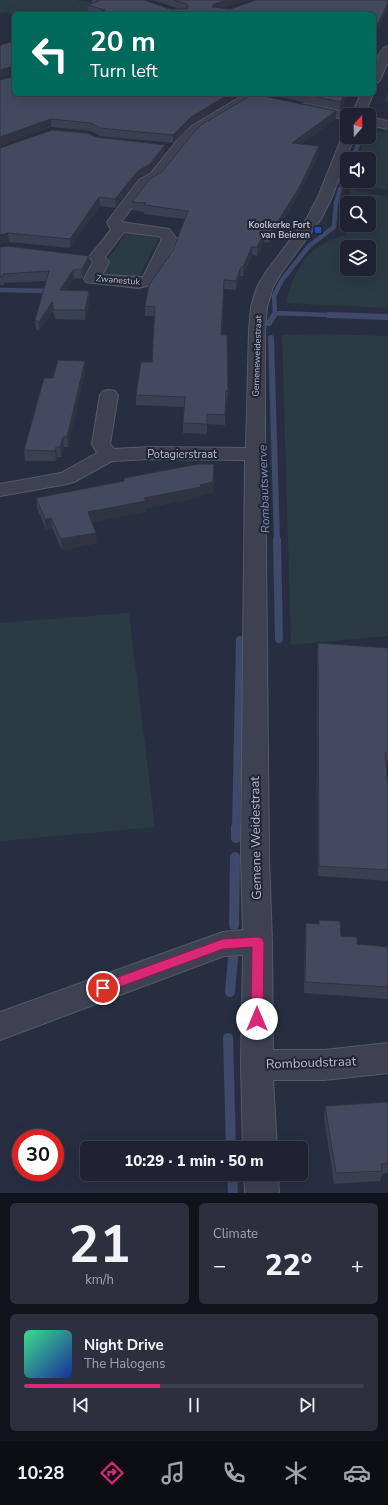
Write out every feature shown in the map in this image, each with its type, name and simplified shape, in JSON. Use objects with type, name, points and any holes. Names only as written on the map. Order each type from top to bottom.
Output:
[{"type":"street","points":[[376,76],[388,49]]},
{"type":"street","name":"Zwanestuk","points":[[116,227],[164,232],[170,239],[149,281],[138,283],[92,279],[101,262],[97,256],[118,230],[116,227],[114,222],[144,183],[156,176],[196,129],[246,96]]},
{"type":"street","points":[[252,96],[265,99]]},
{"type":"street","points":[[361,108],[366,96]]},
{"type":"street","points":[[295,105],[340,115]]},
{"type":"street","points":[[376,122],[388,125]]},
{"type":"street","points":[[376,128],[388,131]]},
{"type":"street","name":"Gemeneweidestraat","points":[[256,528],[256,331],[261,298],[274,272],[314,219],[325,197],[345,144]]},
{"type":"street","points":[[163,147],[178,149]]},
{"type":"street","points":[[79,256],[97,256]]},
{"type":"street","points":[[108,455],[101,444],[109,395]]},
{"type":"street","name":"Potagierstraat","points":[[0,490],[67,478],[108,455],[150,453],[255,454]]},
{"type":"street","name":"Gemene Weidestraat","points":[[256,528],[254,858],[258,942],[257,1065],[260,1141]]},
{"type":"street","points":[[0,1026],[223,944],[258,942]]},
{"type":"street","name":"Romboudstraat","points":[[257,1065],[324,1065],[388,1058]]},
{"type":"street","points":[[261,1181],[262,1193]]},
{"type":"shaded area","points":[[0,0],[75,0],[110,5],[87,12],[12,12],[12,15],[7,12],[0,13]]},
{"type":"shaded area","points":[[376,131],[388,133],[388,190],[376,187],[376,152],[360,152],[363,144],[376,144]]},
{"type":"shaded area","points":[[350,189],[388,197],[388,308],[286,303],[289,290],[305,260],[322,245],[332,239],[345,235],[346,232],[376,232],[376,196],[350,196]]},
{"type":"shaded area","points":[[131,231],[160,236],[139,277],[101,275],[99,272],[126,233]]},
{"type":"shaded area","points":[[325,334],[388,336],[388,636],[291,645],[282,335]]},
{"type":"shaded area","points":[[129,613],[155,827],[0,841],[0,623]]},
{"type":"building","points":[[96,0],[144,0],[170,9],[187,9],[188,7],[187,4],[173,0],[226,0],[214,4],[212,7],[230,9],[256,0],[388,0],[388,3],[376,28],[376,12],[98,12],[105,10],[88,5],[99,1]]},
{"type":"building","points":[[12,42],[12,67],[0,70],[0,45]]},
{"type":"building","points":[[12,77],[12,96],[226,96],[191,117],[173,135],[100,128],[91,123],[51,119],[0,137],[0,80]]},
{"type":"building","points":[[250,96],[263,96],[336,111],[292,143],[319,146],[299,188],[270,234],[265,233],[257,247],[252,247],[243,267],[241,267],[236,281],[224,280],[221,335],[227,335],[228,391],[226,391],[225,415],[207,414],[207,424],[183,423],[185,397],[136,395],[141,362],[152,362],[155,307],[145,306],[149,285],[173,250],[188,211],[144,205],[146,203],[132,202],[150,179],[162,172],[201,125]]},
{"type":"building","points":[[312,96],[343,96],[341,102]]},
{"type":"building","points":[[52,130],[87,133],[96,137],[165,145],[150,164],[138,171],[115,199],[99,197],[70,239],[8,233],[0,235],[0,148]]},
{"type":"building","points":[[8,246],[89,256],[82,269],[73,270],[60,290],[89,291],[85,310],[54,310],[52,302],[39,322],[35,320],[49,271],[3,274],[3,276],[0,276],[0,247]]},
{"type":"building","points":[[58,360],[85,361],[67,437],[63,437],[60,447],[56,447],[55,451],[24,450],[44,378],[53,378]]},
{"type":"building","points":[[198,464],[214,464],[213,482],[200,485],[201,487],[144,498],[146,501],[88,512],[96,533],[61,539],[51,518],[45,519],[36,498],[124,481],[124,478]]},
{"type":"building","points":[[318,643],[388,648],[388,753],[385,753],[388,786],[388,870],[319,866]]},
{"type":"building","points":[[319,920],[340,921],[341,936],[357,937],[357,944],[388,947],[388,987],[305,982],[306,923],[319,924]]},
{"type":"building","points":[[388,1102],[388,1163],[381,1164],[382,1171],[336,1173],[325,1106]]},
{"type":"waterway","points":[[355,152],[358,144]]},
{"type":"waterway","points":[[275,313],[274,296],[282,280],[309,246],[334,227],[336,203],[340,189]]},
{"type":"waterway","points":[[0,290],[52,291]]},
{"type":"waterway","name":"Rombautswerve","points":[[275,313],[338,315]]},
{"type":"waterway","name":"Rombautswerve","points":[[269,323],[274,315]]},
{"type":"waterway","name":"Rombautswerve","points":[[329,315],[338,315]]},
{"type":"waterway","name":"Rombautswerve","points":[[338,315],[388,317]]},
{"type":"waterway","name":"Rombautswerve","points":[[338,315],[357,316]]},
{"type":"waterway","name":"Rombautswerve","points":[[271,338],[277,541]]},
{"type":"waterway","name":"Rombautswerve","points":[[277,540],[279,639]]},
{"type":"waterway","name":"Rombautswerve","points":[[236,828],[240,640]]},
{"type":"waterway","name":"Rombautswerve","points":[[236,828],[236,838]]},
{"type":"waterway","name":"Rombautswerve","points":[[234,925],[235,857]]},
{"type":"waterway","name":"Rombautswerve","points":[[230,992],[233,958]]},
{"type":"waterway","name":"Rombautswerve","points":[[228,1038],[231,1141]]},
{"type":"waterway","name":"Rombautswerve","points":[[232,1181],[233,1193]]},
{"type":"place","name":"Koolkerke Fort van Beieren","points":[[318,230]]},
{"type":"route","points":[[103,988],[223,944],[258,942],[257,1019]]}]
